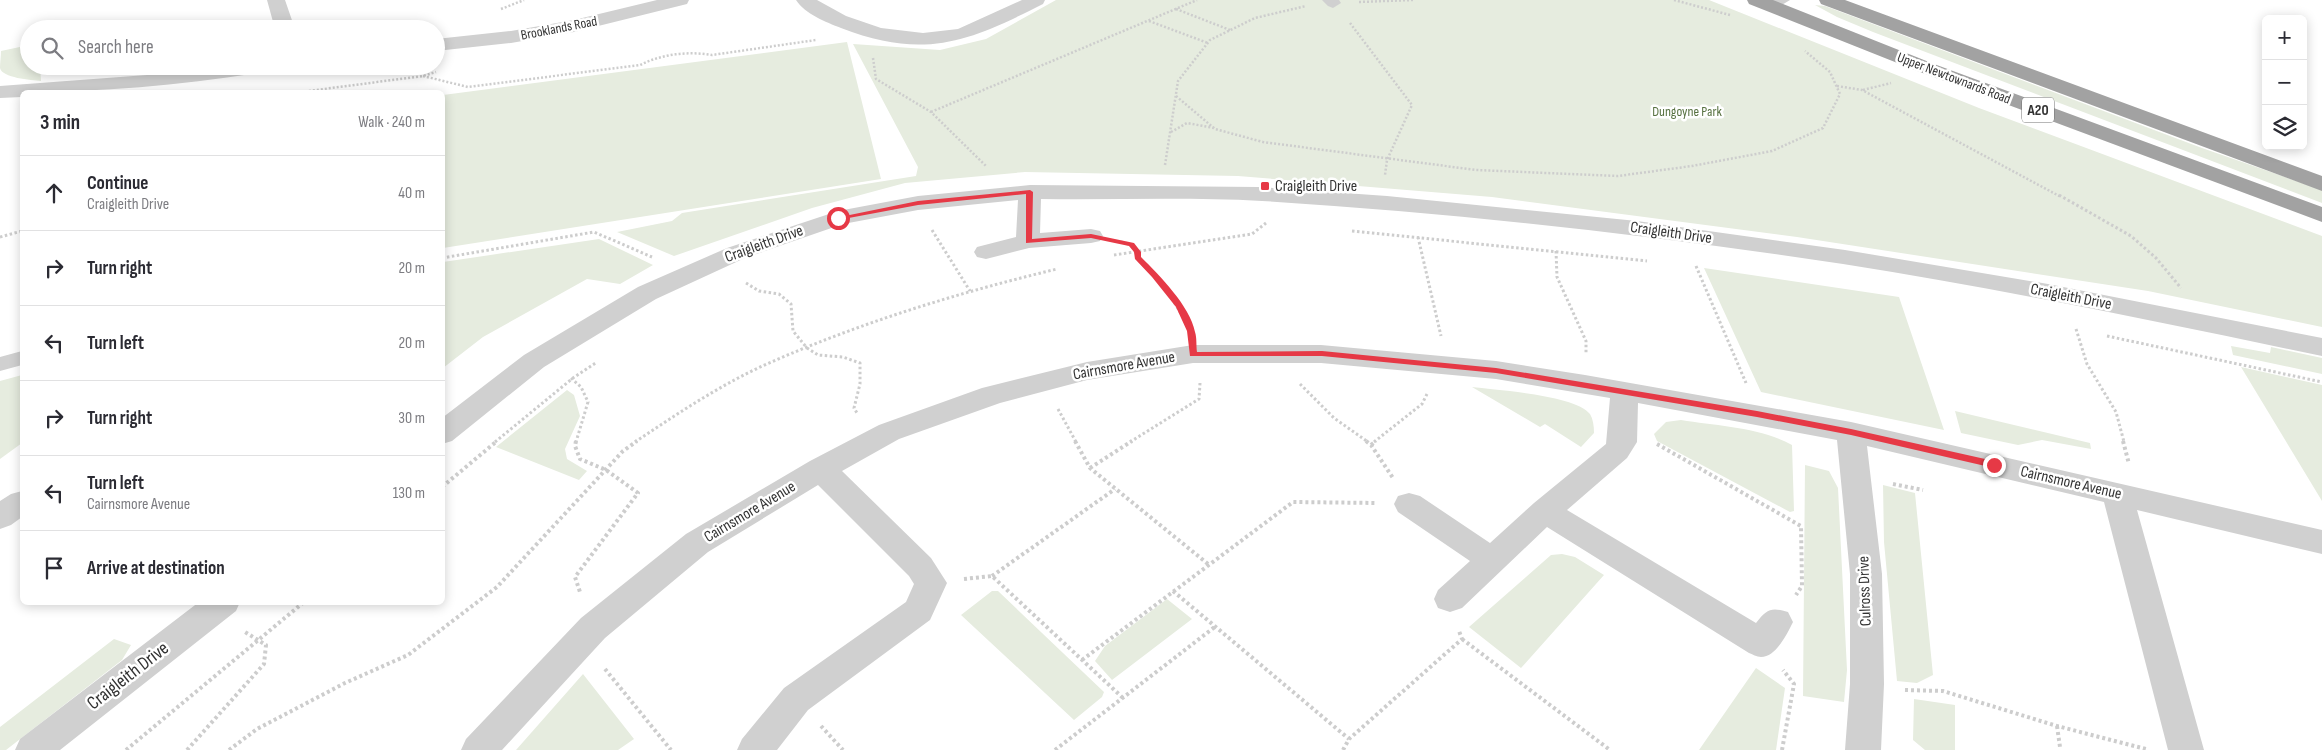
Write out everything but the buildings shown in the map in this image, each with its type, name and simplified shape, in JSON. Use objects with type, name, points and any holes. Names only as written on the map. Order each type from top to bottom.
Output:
[{"type":"highway","name":"Upper Newtownards Road","points":[[1828,0],[2322,184]]},
{"type":"highway","name":"Upper Newtownards Road","points":[[1769,2],[1946,75],[2322,215]]},
{"type":"street","points":[[276,0],[282,20]]},
{"type":"street","name":"Brooklands Road","points":[[445,44],[511,37],[574,26],[680,0]]},
{"type":"street","points":[[805,0],[857,28],[888,36],[926,38],[961,34],[997,20],[1036,0]]},
{"type":"street","points":[[38,90],[206,75]]},
{"type":"street","points":[[0,92],[20,91]]},
{"type":"street","points":[[1028,242],[1030,192]]},
{"type":"street","name":"Craigleith Drive","points":[[445,432],[534,361],[647,293],[736,253],[838,218],[918,203],[1030,192],[1258,194],[1548,218],[1845,257],[2206,322],[2322,347]]},
{"type":"street","points":[[986,252],[1028,242],[1091,236]]},
{"type":"street","name":"Cairnsmore Avenue","points":[[479,750],[586,636],[697,543],[879,438],[992,395],[1087,370],[1198,354],[1322,354],[1441,364],[1496,370],[1624,391],[2123,479],[2322,542]]},
{"type":"street","points":[[1450,599],[1546,511],[1617,451],[1622,442],[1624,391]]},
{"type":"street","name":"Culross Drive","points":[[1851,432],[1866,574],[1867,684],[1863,750]]},
{"type":"street","points":[[755,750],[796,699],[918,611],[931,583],[920,567],[821,470]]},
{"type":"street","points":[[2123,479],[2186,750]]},
{"type":"street","points":[[0,517],[20,503]]},
{"type":"street","points":[[1409,504],[1492,560]]},
{"type":"street","points":[[1546,511],[1769,633]]},
{"type":"street","name":"Craigleith Drive","points":[[34,750],[216,608]]},
{"type":"lane","points":[[0,364],[20,359]]},
{"type":"path","points":[[932,112],[1197,0]]},
{"type":"path","points":[[1164,169],[1178,80],[1208,43],[1255,18],[1308,6],[1332,2],[1413,0]]},
{"type":"path","points":[[1674,0],[1735,18]]},
{"type":"path","points":[[1332,2],[1343,13],[1381,67],[1412,105],[1387,160]]},
{"type":"path","points":[[1176,9],[1230,30]]},
{"type":"path","points":[[1148,21],[1208,43]]},
{"type":"path","points":[[423,76],[468,87],[640,65],[650,59],[702,52],[712,55],[869,31],[876,78],[932,112],[992,172]]},
{"type":"path","points":[[1170,132],[1187,123],[1215,128],[1263,142],[1387,160],[1476,170],[1618,176],[1692,166],[1772,151],[1823,128],[1840,94],[1830,72],[1805,50]]},
{"type":"path","points":[[1836,86],[1862,90],[2131,236],[2167,271],[2189,297],[2206,322]]},
{"type":"path","points":[[1176,96],[1215,128]]},
{"type":"path","points":[[1257,223],[1274,224]]},
{"type":"path","points":[[1106,257],[1252,234],[1266,224]]},
{"type":"path","points":[[925,232],[942,230]]},
{"type":"path","points":[[0,237],[20,231]]},
{"type":"path","points":[[932,231],[970,291]]},
{"type":"path","points":[[1349,231],[1650,261]]},
{"type":"path","points":[[445,257],[594,232],[660,261]]},
{"type":"path","points":[[1091,236],[1132,245],[1138,252]]},
{"type":"path","points":[[1418,237],[1439,325]]},
{"type":"path","points":[[1556,251],[1557,277],[1586,340]]},
{"type":"path","points":[[1090,468],[1199,398],[1198,354],[1191,331],[1179,306],[1155,276],[1137,258],[1138,252]]},
{"type":"path","points":[[1687,265],[1706,267]]},
{"type":"path","points":[[1696,266],[1742,373]]},
{"type":"path","points":[[229,750],[256,729],[345,683],[408,654],[497,587],[624,451],[709,395],[775,360],[894,315],[970,291],[1058,268]]},
{"type":"path","points":[[739,286],[753,280]]},
{"type":"path","points":[[746,283],[759,291],[779,294],[791,304],[793,331],[806,348],[818,355],[843,357],[860,363],[860,384],[854,408],[879,438]]},
{"type":"path","points":[[2068,327],[2086,331]]},
{"type":"path","points":[[2076,329],[2087,364],[2116,412],[2123,479]]},
{"type":"path","points":[[2104,335],[2322,382]]},
{"type":"path","points":[[1278,353],[1305,391],[1334,418],[1371,444],[1409,504]]},
{"type":"path","points":[[445,485],[573,378],[605,357]]},
{"type":"path","points":[[1371,444],[1422,404],[1441,364]]},
{"type":"path","points":[[573,378],[581,387],[588,402],[574,446],[580,460],[606,470],[638,493],[575,577],[586,636],[596,657],[671,750]]},
{"type":"path","points":[[1043,382],[1090,468],[1208,564]]},
{"type":"path","points":[[1622,442],[1655,443],[1801,526],[1802,586],[1769,633],[1794,684],[1782,750]]},
{"type":"path","points":[[1888,482],[1923,490]]},
{"type":"path","points":[[931,583],[992,576],[1115,488]]},
{"type":"path","points":[[1082,660],[1293,502],[1409,504]]},
{"type":"path","points":[[992,576],[1123,698]]},
{"type":"path","points":[[1173,591],[1350,739]]},
{"type":"path","points":[[1450,599],[1462,639],[1610,750]]},
{"type":"path","points":[[126,750],[300,605]]},
{"type":"path","points":[[187,750],[264,664],[266,645],[216,608]]},
{"type":"path","points":[[1055,750],[1216,626]]},
{"type":"path","points":[[1343,750],[1350,739],[1462,639]]},
{"type":"path","points":[[1902,690],[1943,691],[2057,726],[2150,750]]},
{"type":"path","points":[[2057,726],[2060,747]]},
{"type":"green space","name":"Dungoyne Park","points":[[1056,0],[1709,0],[1979,108],[2322,236],[2322,327],[2148,291],[1797,237],[1492,197],[1238,176],[1025,172],[905,183],[812,208],[674,256],[617,232],[672,221],[682,213],[916,176],[918,167],[853,44],[940,50],[986,39]]},
{"type":"green space","points":[[1815,5],[1825,6],[2202,148],[2322,190],[2322,203],[1873,32],[1837,17]]},
{"type":"green space","points":[[847,42],[881,179],[445,248],[445,95]]},
{"type":"green space","points":[[20,47],[20,75],[41,75],[41,81],[11,76],[2,71],[0,68],[1,51]]},
{"type":"green space","points":[[599,239],[653,265],[620,284],[587,279],[483,337],[445,366],[445,262]]},
{"type":"green space","points":[[1704,268],[1899,297],[1944,430],[1761,392]]},
{"type":"green space","points":[[2231,346],[2270,353],[2271,347],[2322,358],[2322,374],[2233,355]]},
{"type":"green space","points":[[2241,367],[2322,385],[2322,501]]},
{"type":"green space","points":[[20,376],[20,444],[0,459],[0,381]]},
{"type":"green space","points":[[1472,387],[1535,394],[1569,402],[1590,414],[1594,433],[1581,447],[1545,424],[1540,427]]},
{"type":"green space","points":[[567,390],[574,395],[580,416],[565,449],[567,459],[587,471],[579,480],[496,447]]},
{"type":"green space","points":[[1955,411],[2090,443],[2091,449],[2042,440],[2018,445],[1961,433]]},
{"type":"green space","points":[[1681,420],[1766,434],[1792,445],[1794,511],[1790,512],[1657,441],[1654,434],[1666,422]]},
{"type":"green space","points":[[1805,465],[1829,471],[1838,488],[1847,670],[1844,702],[1803,696]]},
{"type":"green space","points":[[1883,485],[1915,493],[1933,675],[1917,683],[1897,681],[1884,542]]},
{"type":"green space","points":[[1562,554],[1575,557],[1604,575],[1521,668],[1469,627],[1551,555]]},
{"type":"green space","points":[[992,591],[998,591],[1104,692],[1102,697],[1074,720],[961,615]]},
{"type":"green space","points":[[1167,599],[1192,619],[1112,680],[1095,661],[1105,646]]},
{"type":"green space","points":[[114,639],[131,645],[122,660],[6,750],[0,750],[0,727]]},
{"type":"green space","points":[[1756,668],[1785,688],[1776,750],[1699,750]]},
{"type":"green space","points":[[583,674],[634,739],[618,750],[516,750]]},
{"type":"green space","points":[[1914,699],[1955,705],[1955,750],[1925,750],[1913,740]]},
{"type":"place","name":"Craigleith Drive","points":[[1265,186]]},
{"type":"route","points":[[838,218],[918,203],[1030,192],[1028,242],[1091,236],[1132,245],[1138,252],[1137,258],[1155,276],[1179,306],[1191,331],[1193,354],[1322,354],[1496,370],[1757,414],[1851,432],[1994,465]]}]
